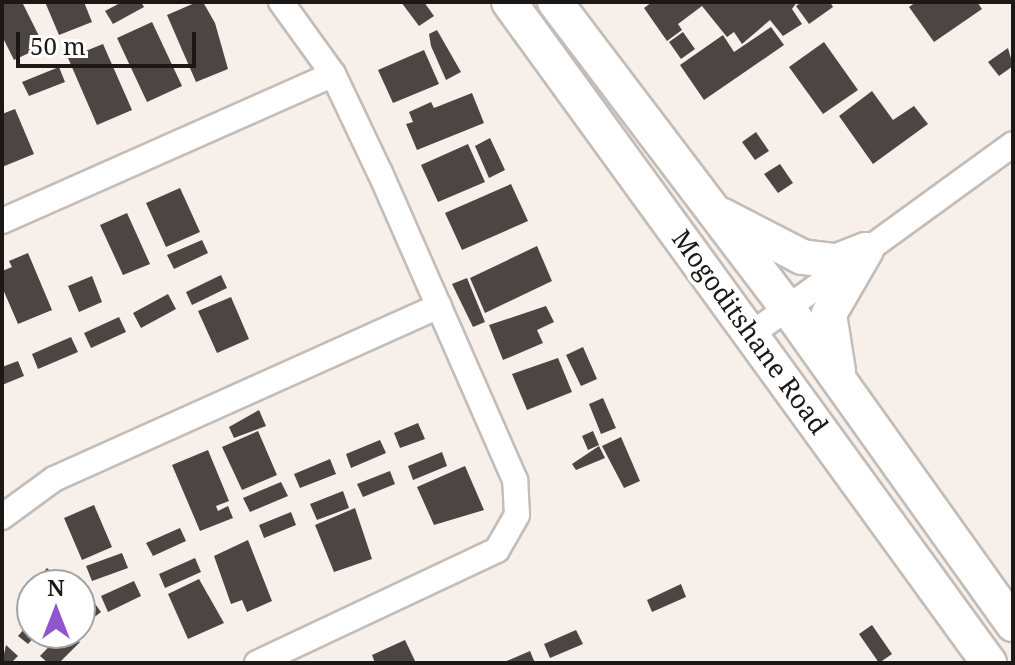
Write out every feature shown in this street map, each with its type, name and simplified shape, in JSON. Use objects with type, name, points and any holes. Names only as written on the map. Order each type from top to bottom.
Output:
[{"type":"main road","name":"Mogoditshane Road","points":[[509,2],[753,333],[989,663]]},
{"type":"main road","name":"Mogoditshane Road","points":[[555,2],[789,310],[1013,624]]},
{"type":"main road","points":[[712,210],[802,257],[837,261],[866,250]]},
{"type":"main road","points":[[840,382],[829,314],[866,250]]},
{"type":"street","points":[[257,663],[497,550],[510,534],[517,515],[515,480],[333,74],[281,2]]},
{"type":"street","points":[[2,221],[333,74]]},
{"type":"street","points":[[753,333],[789,310],[1013,144]]},
{"type":"street","points":[[2,517],[54,479],[439,306]]},
{"type":"building","points":[[2,2],[22,2],[44,46],[14,60],[2,36]]},
{"type":"building","points":[[45,2],[84,2],[92,22],[59,35]]},
{"type":"building","points":[[122,2],[141,2],[144,7],[113,24],[105,11]]},
{"type":"building","points":[[203,2],[215,23],[228,69],[196,82],[167,15]]},
{"type":"building","points":[[401,2],[424,2],[434,16],[419,26]]},
{"type":"building","points":[[652,2],[797,2],[792,9],[802,24],[783,36],[770,20],[742,44],[734,32],[727,37],[702,6],[678,24],[682,30],[667,41],[644,8]]},
{"type":"building","points":[[802,2],[830,2],[833,7],[809,24],[796,6]]},
{"type":"building","points":[[916,2],[977,2],[982,9],[934,42],[909,7]]},
{"type":"building","points":[[152,22],[182,86],[147,102],[117,38]]},
{"type":"building","points":[[771,27],[784,45],[704,100],[680,65],[723,35],[734,52]]},
{"type":"building","points":[[437,30],[461,72],[446,80],[431,46],[429,34]]},
{"type":"building","points":[[683,32],[695,49],[681,59],[669,42]]},
{"type":"building","points":[[824,42],[858,90],[823,114],[789,67]]},
{"type":"building","points":[[103,44],[132,110],[97,125],[68,58]]},
{"type":"building","points":[[1008,48],[1013,66],[999,76],[988,62]]},
{"type":"building","points":[[424,50],[439,84],[393,103],[378,70]]},
{"type":"building","points":[[59,67],[65,82],[29,96],[22,82]]},
{"type":"building","points":[[872,91],[893,120],[914,106],[928,124],[873,164],[839,116]]},
{"type":"building","points":[[472,93],[484,123],[417,150],[406,124],[413,122],[409,112],[431,102],[434,108]]},
{"type":"building","points":[[15,109],[34,154],[2,167],[2,114]]},
{"type":"building","points":[[756,132],[769,151],[755,160],[742,142]]},
{"type":"building","points":[[490,138],[505,170],[489,178],[475,146]]},
{"type":"building","points":[[468,144],[485,182],[438,202],[421,165]]},
{"type":"building","points":[[780,164],[793,183],[778,193],[764,174]]},
{"type":"building","points":[[511,184],[528,221],[462,250],[445,213]]},
{"type":"building","points":[[180,188],[200,232],[166,247],[146,203]]},
{"type":"building","points":[[127,213],[150,264],[123,275],[100,225]]},
{"type":"building","points":[[202,240],[208,253],[174,269],[167,255]]},
{"type":"building","points":[[537,246],[552,281],[485,313],[470,278]]},
{"type":"building","points":[[28,253],[52,310],[18,324],[2,287],[2,271],[12,267],[9,261]]},
{"type":"building","points":[[221,275],[227,288],[192,305],[186,292]]},
{"type":"building","points":[[92,276],[102,302],[79,312],[68,286]]},
{"type":"building","points":[[467,278],[485,322],[473,327],[452,284]]},
{"type":"building","points":[[168,294],[176,309],[141,328],[133,313]]},
{"type":"building","points":[[231,297],[249,339],[217,353],[198,311]]},
{"type":"building","points":[[546,306],[554,322],[537,330],[543,343],[503,360],[489,325]]},
{"type":"building","points":[[119,317],[126,332],[91,348],[84,333]]},
{"type":"building","points":[[71,337],[78,352],[38,369],[32,354]]},
{"type":"building","points":[[583,347],[597,379],[581,386],[566,355]]},
{"type":"building","points":[[558,358],[572,392],[527,410],[512,374]]},
{"type":"building","points":[[18,361],[24,376],[2,385],[2,367]]},
{"type":"building","points":[[603,398],[616,428],[601,434],[589,404]]},
{"type":"building","points":[[259,410],[266,426],[234,438],[229,427]]},
{"type":"building","points":[[418,423],[425,439],[400,448],[394,433]]},
{"type":"building","points":[[258,431],[277,475],[242,490],[222,447]]},
{"type":"building","points":[[593,431],[599,445],[588,450],[582,436]]},
{"type":"building","points":[[621,437],[640,481],[624,488],[602,446]]},
{"type":"building","points":[[380,440],[386,453],[351,468],[346,454]]},
{"type":"building","points":[[599,446],[605,458],[576,470],[572,464]]},
{"type":"building","points":[[208,450],[229,501],[216,506],[218,511],[228,506],[233,518],[200,531],[172,465]]},
{"type":"building","points":[[442,452],[447,466],[413,480],[408,466]]},
{"type":"building","points":[[330,459],[336,474],[300,488],[294,474]]},
{"type":"building","points":[[465,466],[484,510],[434,525],[417,487]]},
{"type":"building","points":[[390,471],[395,484],[363,497],[357,484]]},
{"type":"building","points":[[281,482],[288,496],[250,512],[243,498]]},
{"type":"building","points":[[343,491],[349,508],[317,520],[310,504]]},
{"type":"building","points":[[94,505],[112,547],[82,560],[64,518]]},
{"type":"building","points":[[355,508],[372,559],[334,572],[315,525]]},
{"type":"building","points":[[291,512],[296,525],[264,538],[259,525]]},
{"type":"building","points":[[180,528],[186,541],[153,556],[146,543]]},
{"type":"building","points":[[248,540],[272,601],[247,612],[242,600],[231,604],[214,556]]},
{"type":"building","points":[[122,553],[128,568],[96,580],[96,569],[87,569],[86,566]]},
{"type":"building","points":[[195,558],[201,572],[165,588],[159,574]]},
{"type":"building","points":[[199,579],[224,623],[188,639],[168,594]]},
{"type":"building","points":[[134,581],[141,596],[108,612],[101,596]]},
{"type":"building","points":[[681,584],[686,597],[652,612],[647,600]]},
{"type":"building","points":[[872,625],[892,654],[879,663],[859,634]]},
{"type":"building","points":[[576,630],[583,644],[550,658],[544,644]]},
{"type":"building","points":[[405,640],[416,663],[375,663],[372,655]]},
{"type":"building","points":[[6,645],[18,656],[11,663],[2,663]]},
{"type":"building","points":[[47,649],[73,649],[59,663],[48,663],[40,656]]},
{"type":"building","points":[[530,651],[535,663],[502,663]]}]
